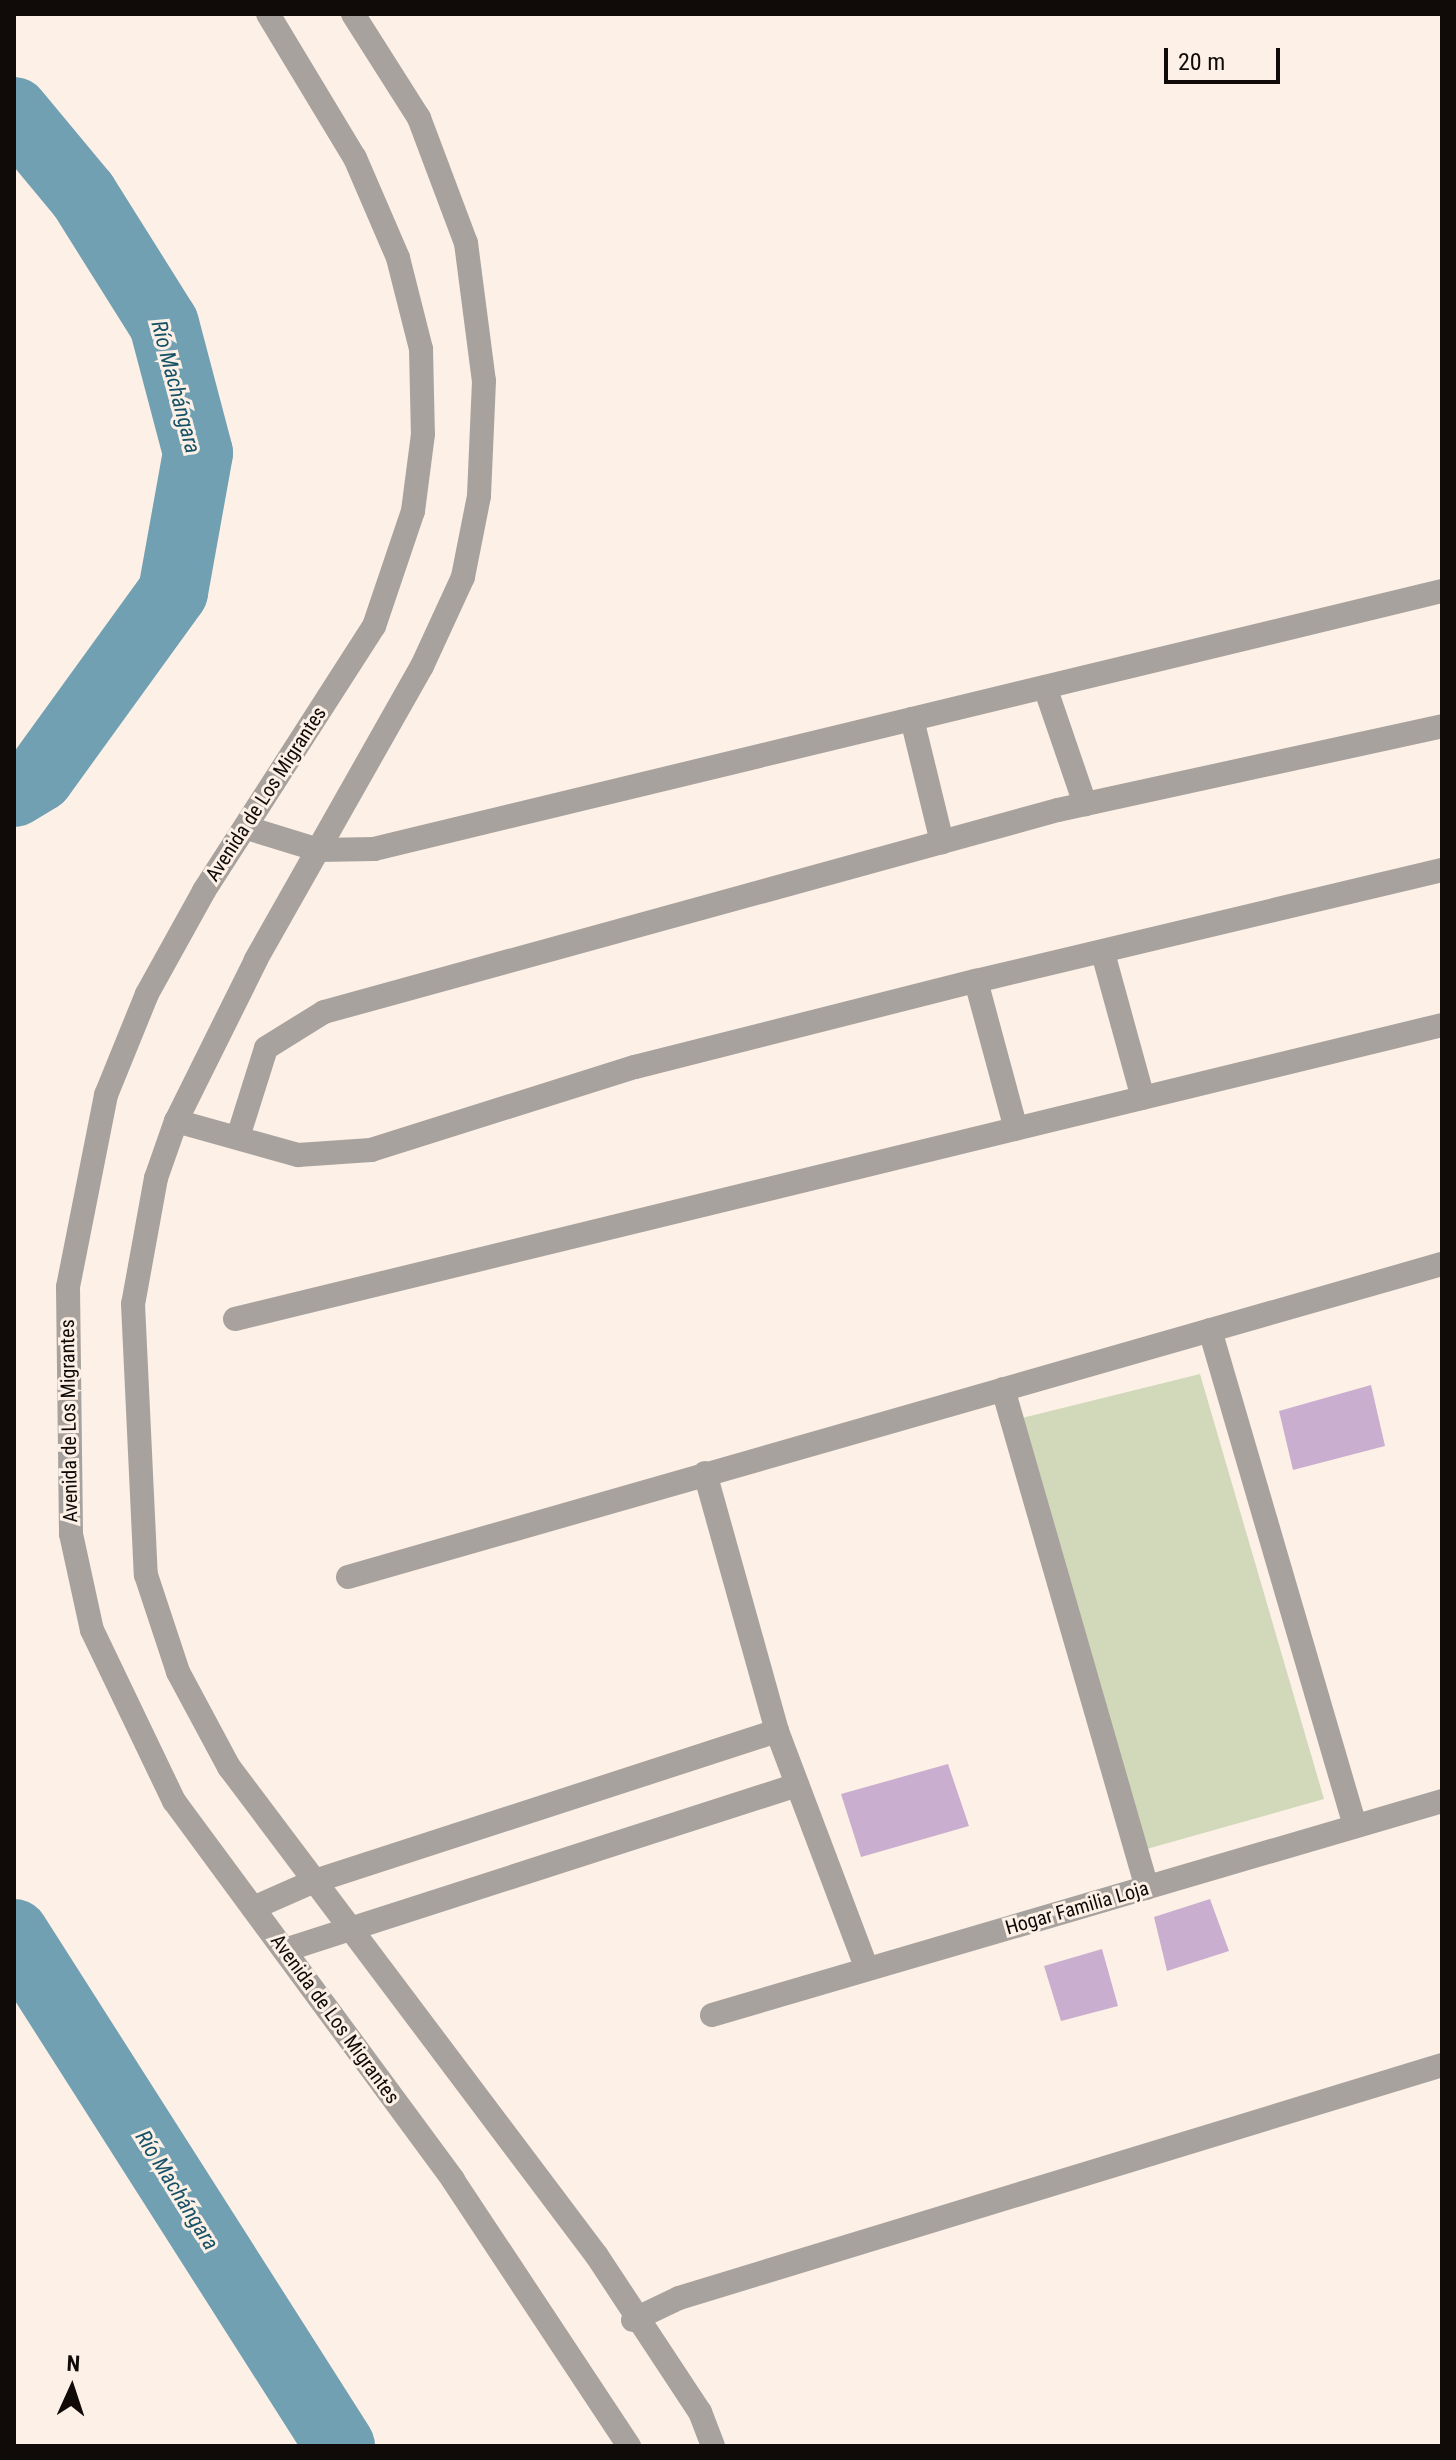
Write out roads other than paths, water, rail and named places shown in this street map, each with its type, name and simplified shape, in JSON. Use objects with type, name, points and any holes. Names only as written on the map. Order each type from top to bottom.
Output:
[{"type":"street","name":"Avenida de Los Migrantes","points":[[268,14],[355,158],[398,258],[421,349],[423,434],[413,511],[374,626],[147,994],[106,1095],[77,1225],[64,1358],[71,1534],[92,1630],[174,1801],[544,2309],[629,2446]]},
{"type":"street","points":[[353,14],[419,118],[466,243],[484,381],[479,496],[463,577],[176,1121],[139,1239],[133,1304],[146,1575],[178,1672],[229,1767],[312,1882],[348,1925],[575,2226],[633,2320],[700,2412],[713,2446]]},
{"type":"street","points":[[247,828],[319,850],[374,849],[1442,591]]},
{"type":"street","points":[[1045,687],[1085,804]]},
{"type":"street","points":[[912,719],[942,842]]},
{"type":"street","points":[[238,1137],[266,1048],[324,1012],[1085,804],[1442,726]]},
{"type":"street","points":[[176,1121],[298,1155],[371,1150],[635,1067],[976,981],[1442,870]]},
{"type":"street","points":[[1103,953],[1143,1098]]},
{"type":"street","points":[[976,981],[1016,1129]]},
{"type":"street","points":[[235,1319],[1442,1025]]},
{"type":"street","points":[[348,1577],[1442,1264]]},
{"type":"street","points":[[1210,1330],[1355,1826]]},
{"type":"street","points":[[1003,1389],[1147,1888]]},
{"type":"street","points":[[705,1473],[777,1731],[866,1967]]},
{"type":"street","points":[[253,1908],[312,1882],[777,1731]]},
{"type":"street","points":[[285,1950],[348,1925],[797,1785]]},
{"type":"street","name":"Hogar Familia Loja","points":[[712,2015],[866,1967],[1442,1801]]},
{"type":"street","points":[[633,2320],[679,2298],[1442,2065]]},
{"type":"waterway","name":"Río Machángara","points":[[14,112],[83,195],[164,324],[198,453],[173,592],[39,777],[14,792]]},
{"type":"waterway","name":"Río Machángara","points":[[14,1934],[340,2446]]}]
